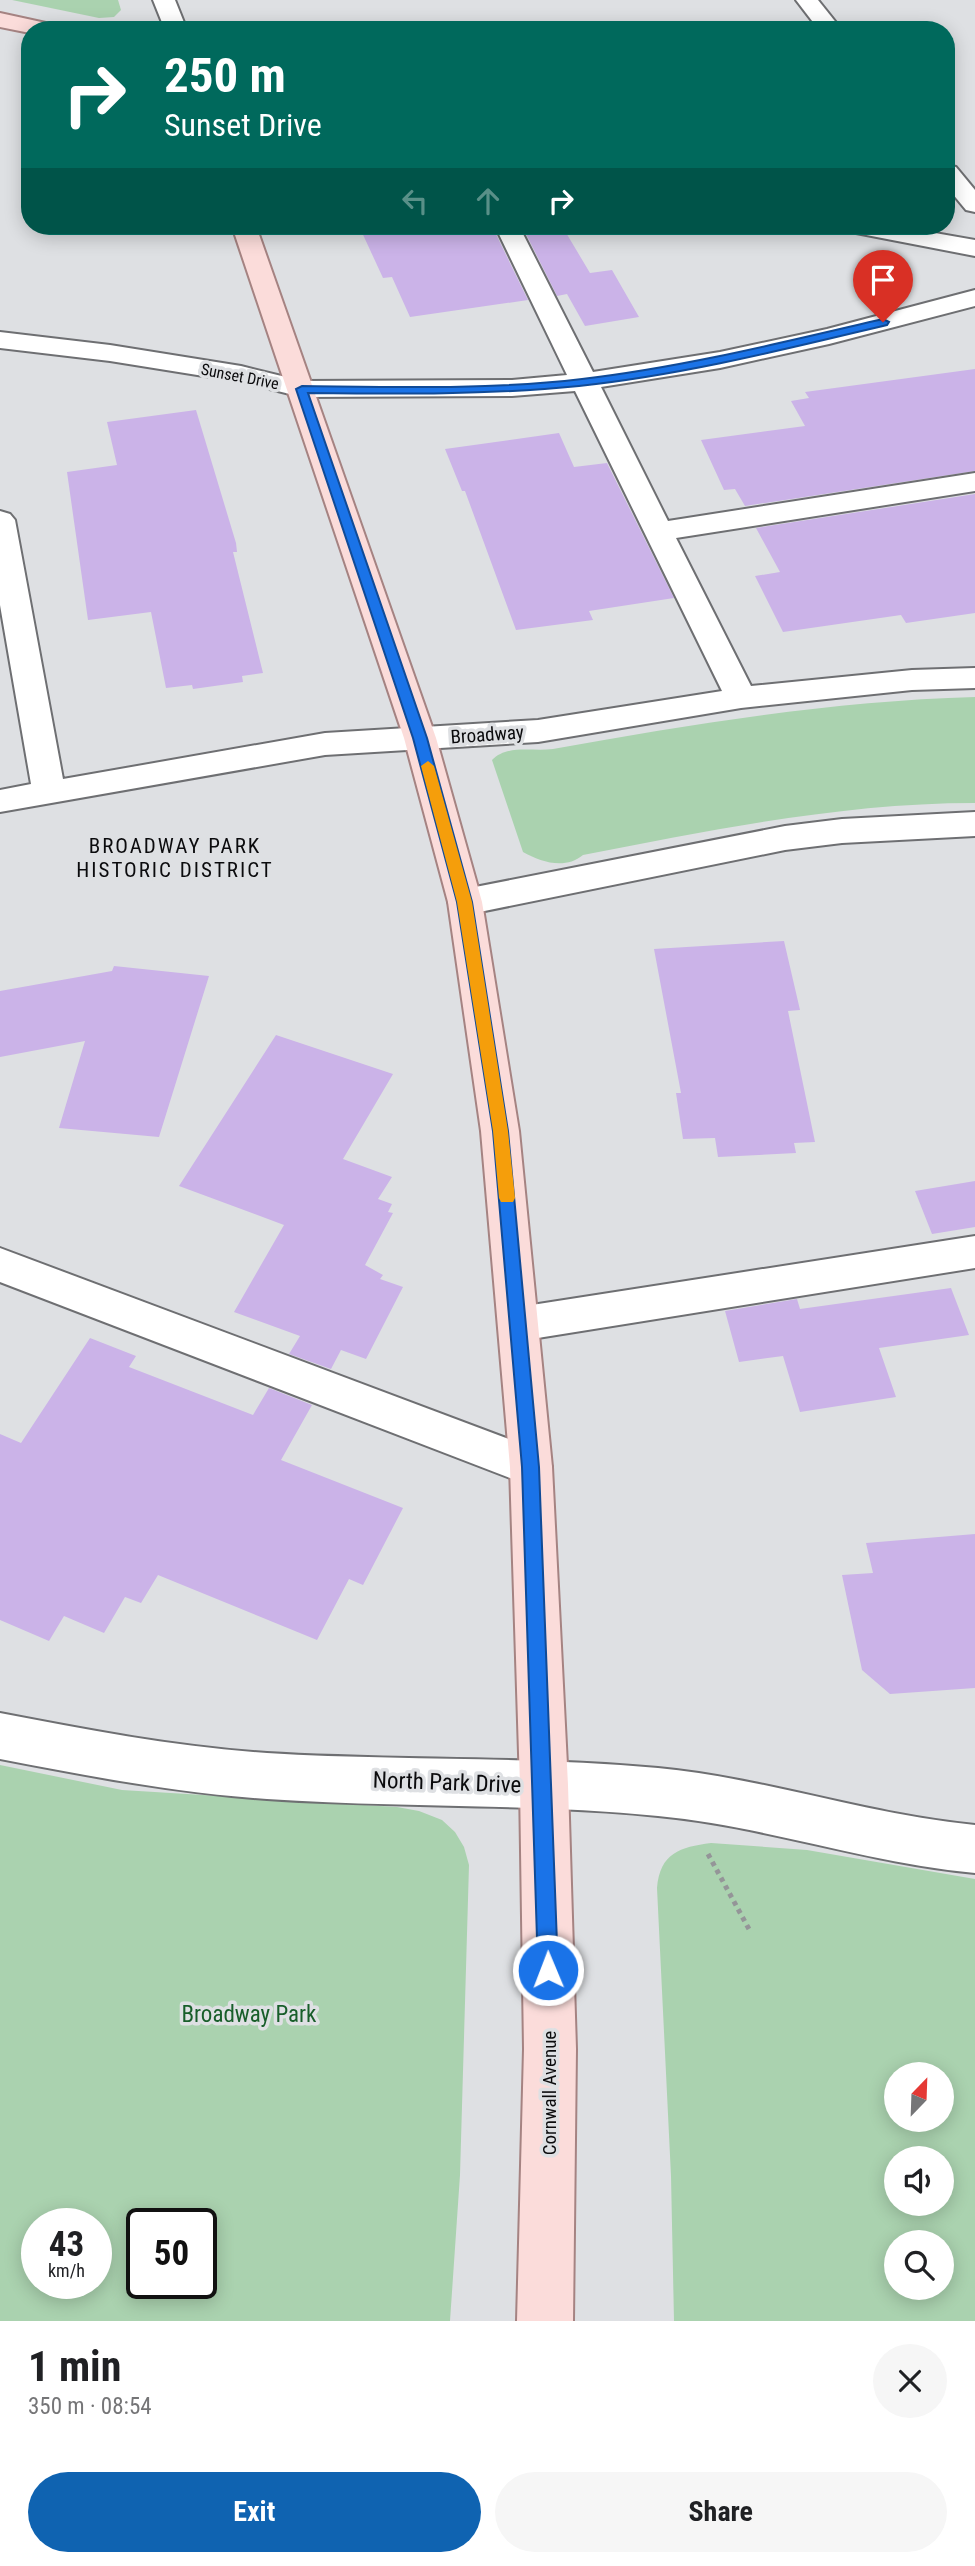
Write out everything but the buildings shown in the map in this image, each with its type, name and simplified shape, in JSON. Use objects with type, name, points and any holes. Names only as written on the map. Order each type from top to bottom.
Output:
[{"type":"main road","points":[[0,20],[21,24]]},
{"type":"main road","name":"Cornwall Avenue","points":[[247,235],[420,738],[465,902],[500,1131],[531,1467],[544,1785],[550,2049],[545,2321]]},
{"type":"street","points":[[164,0],[172,21]]},
{"type":"street","points":[[807,0],[824,21]]},
{"type":"street","points":[[955,182],[975,205]]},
{"type":"street","points":[[953,236],[975,229]]},
{"type":"street","points":[[511,235],[741,698]]},
{"type":"street","name":"Sunset Drive","points":[[0,340],[242,374],[302,389],[432,391],[512,388],[583,382],[720,360],[829,336],[970,300]]},
{"type":"street","points":[[658,532],[975,482]]},
{"type":"street","points":[[1,533],[49,794]]},
{"type":"street","name":"Broadway","points":[[0,801],[325,744],[538,730],[741,698],[912,680],[975,678]]},
{"type":"street","points":[[465,902],[785,838],[842,831],[975,824]]},
{"type":"street","points":[[519,1324],[975,1252]]},
{"type":"street","points":[[0,1265],[531,1467]]},
{"type":"street","name":"North Park Drive","points":[[0,1736],[115,1759],[265,1776],[544,1785],[659,1792],[726,1801],[908,1840],[975,1849]]},
{"type":"path","points":[[712,1861],[750,1931]]},
{"type":"green space","points":[[12,0],[118,0],[121,10],[114,17],[99,18]]},
{"type":"green space","points":[[975,697],[975,803],[876,808],[778,820],[583,855],[569,862],[553,863],[523,852],[492,760],[513,750],[553,749],[763,715],[869,703]]},
{"type":"green space","name":"Broadway Park","points":[[0,1765],[122,1790],[397,1807],[419,1811],[442,1820],[455,1832],[464,1847],[469,1865],[460,2175],[450,2321],[0,2321]]},
{"type":"green space","points":[[711,1843],[807,1850],[975,1879],[975,2321],[674,2321],[671,2176],[657,1888],[662,1867],[667,1859],[690,1847]]},
{"type":"slow traffic","points":[[428,766],[465,902],[500,1131],[507,1198]]},
{"type":"district","name":"BROADWAY PARK HISTORIC DISTRICT","points":[[175,858]]},
{"type":"route","points":[[548,1970],[544,1785],[531,1467],[500,1131],[465,902],[420,738],[302,389],[432,391],[583,382],[720,360],[883,322]]}]
